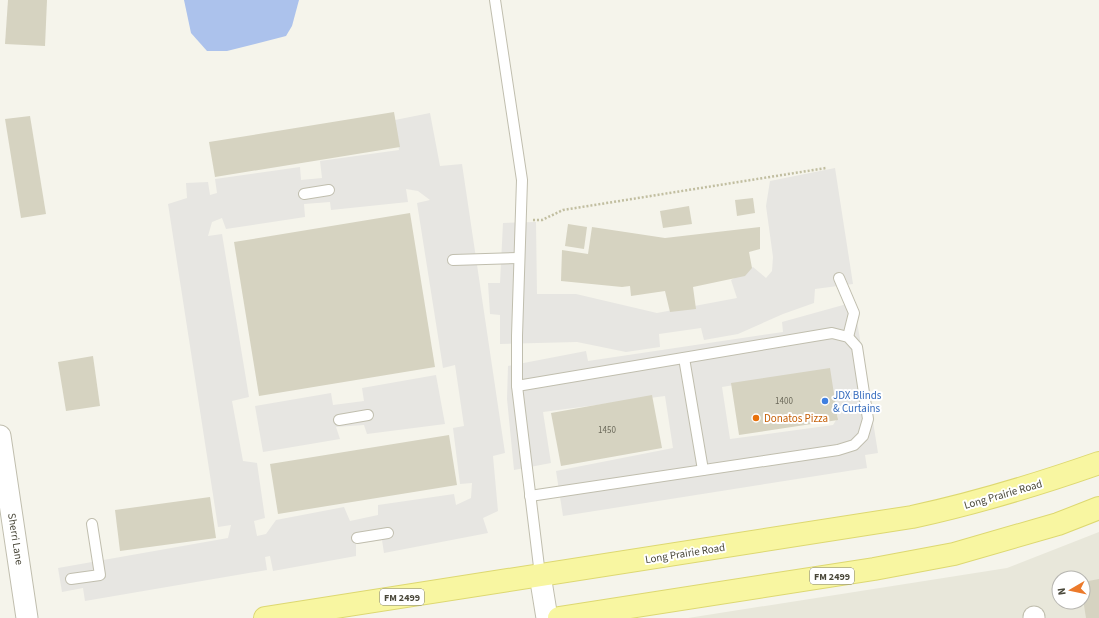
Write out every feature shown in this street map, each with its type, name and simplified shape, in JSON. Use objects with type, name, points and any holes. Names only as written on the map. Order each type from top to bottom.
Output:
[{"type":"main road","name":"Long Prairie Road","points":[[265,618],[912,517],[990,499],[1036,486],[1099,463]]},
{"type":"main road","name":"FM 2499","points":[[559,618],[866,570],[954,554],[1058,524],[1099,508]]},
{"type":"street","name":"Sherri Lane","points":[[0,436],[27,618]]},
{"type":"street","points":[[540,575],[547,618]]},
{"type":"lane","points":[[495,0],[522,180],[517,386],[540,575]]},
{"type":"lane","points":[[304,194],[329,190]]},
{"type":"lane","points":[[453,260],[519,258]]},
{"type":"lane","points":[[839,278],[854,314],[848,337]]},
{"type":"lane","points":[[517,386],[832,333],[848,337],[857,347],[868,419],[863,436],[854,446],[838,450],[530,496]]},
{"type":"lane","points":[[684,358],[702,470]]},
{"type":"lane","points":[[339,420],[368,415]]},
{"type":"lane","points":[[71,579],[100,575],[92,524]]},
{"type":"lane","points":[[357,538],[388,533]]},
{"type":"path","points":[[520,220],[542,220],[563,210],[826,168]]},
{"type":"shaded area","points":[[430,113],[440,166],[462,164],[505,453],[493,456],[498,511],[483,518],[488,533],[384,553],[382,540],[356,544],[356,556],[273,571],[270,556],[265,557],[267,570],[85,601],[83,588],[62,592],[58,568],[228,538],[231,525],[218,527],[168,204],[187,198],[186,183],[208,182],[210,195],[217,193],[215,179],[300,167],[301,180],[322,178],[320,161],[399,150],[395,120]],"holes":[[[406,189],[418,191],[430,200],[417,203],[443,368],[455,365],[464,426],[453,428],[460,484],[472,483],[471,498],[456,505],[454,494],[378,505],[378,515],[350,521],[344,507],[276,520],[266,534],[257,536],[254,521],[265,518],[257,463],[243,461],[232,401],[249,397],[222,234],[208,236],[212,222],[222,218],[226,229],[305,217],[304,204],[330,202],[331,210],[408,202]]]},
{"type":"shaded area","points":[[835,168],[853,284],[815,289],[814,303],[783,314],[738,334],[704,340],[701,328],[659,334],[660,347],[626,352],[577,342],[500,344],[500,315],[490,314],[488,283],[500,283],[503,223],[536,222],[537,294],[576,294],[657,313],[737,298],[731,280],[753,267],[766,278],[772,271],[773,257],[766,206],[770,181]]},
{"type":"shaded area","points":[[854,302],[878,453],[865,455],[867,468],[563,516],[556,471],[673,448],[665,396],[543,412],[551,463],[514,470],[507,399],[508,366],[586,351],[588,361],[783,332],[782,322]],"holes":[[[828,370],[838,417],[833,425],[730,439],[722,387]]]},
{"type":"shaded area","points":[[436,375],[445,424],[367,434],[364,425],[336,427],[340,439],[263,452],[255,406],[331,393],[333,405],[364,401],[362,388]]},
{"type":"shaded area","points":[[1099,532],[1099,618],[688,618],[1007,568]]},
{"type":"water","points":[[184,0],[299,0],[292,26],[286,36],[227,51],[207,51],[191,33]]},
{"type":"building","points":[[8,0],[47,0],[45,46],[5,44]]},
{"type":"building","points":[[394,112],[400,147],[215,177],[209,142]]},
{"type":"building","points":[[30,116],[46,214],[21,218],[5,119]]},
{"type":"building","points":[[753,198],[755,213],[737,216],[735,200]]},
{"type":"building","points":[[689,206],[692,224],[663,228],[660,211]]},
{"type":"building","points":[[410,213],[435,367],[259,396],[234,242]]},
{"type":"building","points":[[568,224],[587,227],[584,249],[565,246]]},
{"type":"building","points":[[592,227],[665,238],[760,227],[760,249],[749,252],[752,268],[745,276],[693,287],[696,309],[670,312],[665,291],[631,296],[630,286],[622,287],[561,281],[562,250],[588,254]]},
{"type":"building","points":[[93,356],[100,406],[66,411],[58,362]]},
{"type":"building","points":[[830,368],[838,420],[739,435],[731,383]]},
{"type":"building","points":[[652,395],[662,448],[561,466],[551,413]]},
{"type":"building","points":[[449,435],[457,485],[278,514],[270,464]]},
{"type":"building","points":[[210,497],[216,538],[120,551],[115,510]]},
{"type":"building","points":[[1099,579],[1099,618],[1086,618],[1085,610],[1091,610],[1091,580]]},
{"type":"place","name":"JDX Blinds & Curtains","points":[[825,401]]},
{"type":"place","name":"Donatos Pizza","points":[[756,418]]}]
